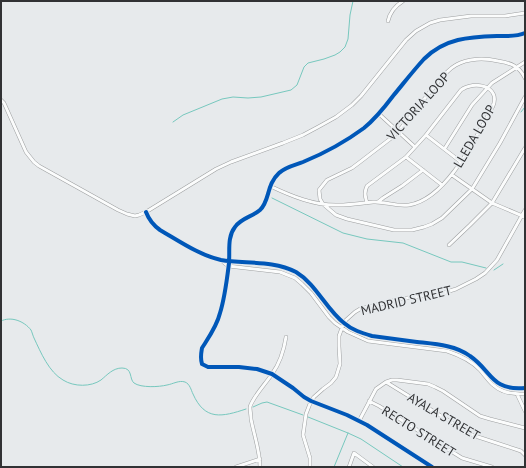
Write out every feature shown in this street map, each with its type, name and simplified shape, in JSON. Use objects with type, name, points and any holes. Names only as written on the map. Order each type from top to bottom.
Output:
[{"type":"street","points":[[388,21],[390,12],[403,1]]},
{"type":"street","points":[[1,100],[4,103],[26,152],[34,162],[118,210],[135,216],[146,212],[216,169],[303,135],[336,117],[361,96],[406,40],[416,31],[430,23],[440,20],[472,16],[505,16],[525,13]]},
{"type":"street","points":[[432,467],[359,421],[304,397],[272,374],[257,369],[208,366],[202,364],[200,359],[202,348],[220,314],[229,261],[230,239],[234,229],[241,221],[255,214],[260,209],[266,200],[271,182],[280,172],[285,168],[302,163],[334,148],[364,128],[379,114],[424,59],[442,45],[464,38],[512,36],[525,33]]},
{"type":"street","name":"VICTORIA LOOP","points":[[323,204],[320,199],[319,190],[327,180],[352,168],[398,132],[438,81],[456,65],[466,60],[486,59],[503,62],[518,67]]},
{"type":"street","points":[[444,148],[472,105],[492,83],[525,62]]},
{"type":"street","points":[[518,67],[525,78]]},
{"type":"street","name":"LLEDA LOOP","points":[[323,204],[339,206],[378,202],[408,206],[420,202],[433,194],[452,175],[461,162],[494,104],[494,95],[492,91],[488,88],[476,86],[463,88],[426,135],[406,157],[368,186],[364,195],[367,202]]},
{"type":"street","points":[[270,186],[288,194],[323,204],[336,215],[347,219],[394,230],[424,227],[442,218],[472,189],[525,97]]},
{"type":"street","points":[[379,114],[414,147]]},
{"type":"street","points":[[426,135],[461,162]]},
{"type":"street","points":[[449,244],[470,226],[492,203],[525,148]]},
{"type":"street","points":[[406,157],[442,185]]},
{"type":"street","points":[[378,202],[423,170]]},
{"type":"street","points":[[452,175],[492,203],[523,217]]},
{"type":"street","name":"MADRID STREET","points":[[311,401],[336,377],[340,364],[338,342],[339,336],[344,323],[350,316],[360,309],[400,299],[456,290],[476,279],[485,273],[497,260],[523,217],[525,210]]},
{"type":"street","points":[[146,212],[151,222],[160,230],[200,252],[220,260],[228,266],[280,272],[295,278],[311,293],[329,317],[348,332],[368,341],[454,353],[472,363],[479,369],[489,382],[501,391],[525,394]]},
{"type":"street","points":[[220,260],[275,265],[294,271],[303,278],[334,314],[344,323],[372,336],[441,345],[461,350],[479,363],[492,379],[499,384],[514,388],[525,388]]},
{"type":"street","points":[[260,467],[260,459],[253,431],[250,405],[272,374],[282,354],[286,337]]},
{"type":"street","points":[[359,421],[376,389],[386,382],[397,380],[428,384],[439,389],[480,416],[525,428]]},
{"type":"street","name":"AYALA STREET","points":[[386,382],[472,435],[521,451],[525,455]]},
{"type":"street","points":[[517,394],[525,411]]},
{"type":"street","points":[[310,467],[310,458],[303,435],[306,416],[311,401]]},
{"type":"street","name":"RECTO STREET","points":[[369,402],[379,406],[462,458],[490,467]]},
{"type":"street","points":[[349,467],[354,453],[372,467]]},
{"type":"street","points":[[236,467],[260,459]]},
{"type":"waterway","points":[[173,122],[183,115],[222,99],[233,97],[261,97],[291,90],[297,85],[304,67],[308,63],[335,55],[345,47],[348,39],[353,1]]},
{"type":"waterway","points":[[521,112],[525,107]]},
{"type":"waterway","points":[[272,198],[343,233],[367,239],[403,243],[451,262],[462,262],[486,268]]},
{"type":"waterway","points":[[494,270],[503,264]]},
{"type":"waterway","points":[[1,321],[13,319],[25,324],[31,330],[46,362],[58,377],[72,384],[92,384],[101,380],[116,369],[125,368],[128,370],[132,381],[141,386],[150,387],[169,385],[178,382],[187,383],[198,403],[209,413],[222,415],[246,409]]},
{"type":"waterway","points":[[253,407],[267,402],[303,415]]},
{"type":"waterway","points":[[308,417],[361,439],[403,467]]},
{"type":"waterway","points":[[334,467],[348,433]]},
{"type":"cycle path","points":[[432,467],[367,425],[304,397],[272,374],[257,369],[239,367],[208,367],[202,364],[202,348],[215,327],[222,307],[226,288],[229,263],[229,244],[232,231],[237,224],[260,210],[265,202],[272,183],[281,171],[327,151],[364,128],[379,113],[424,59],[440,47],[467,38],[515,36],[525,33]]},
{"type":"cycle path","points":[[146,212],[148,217],[160,230],[205,255],[221,260],[268,264],[287,268],[296,272],[309,283],[338,317],[354,329],[372,336],[438,344],[458,349],[470,356],[498,383],[514,388],[525,388]]}]
